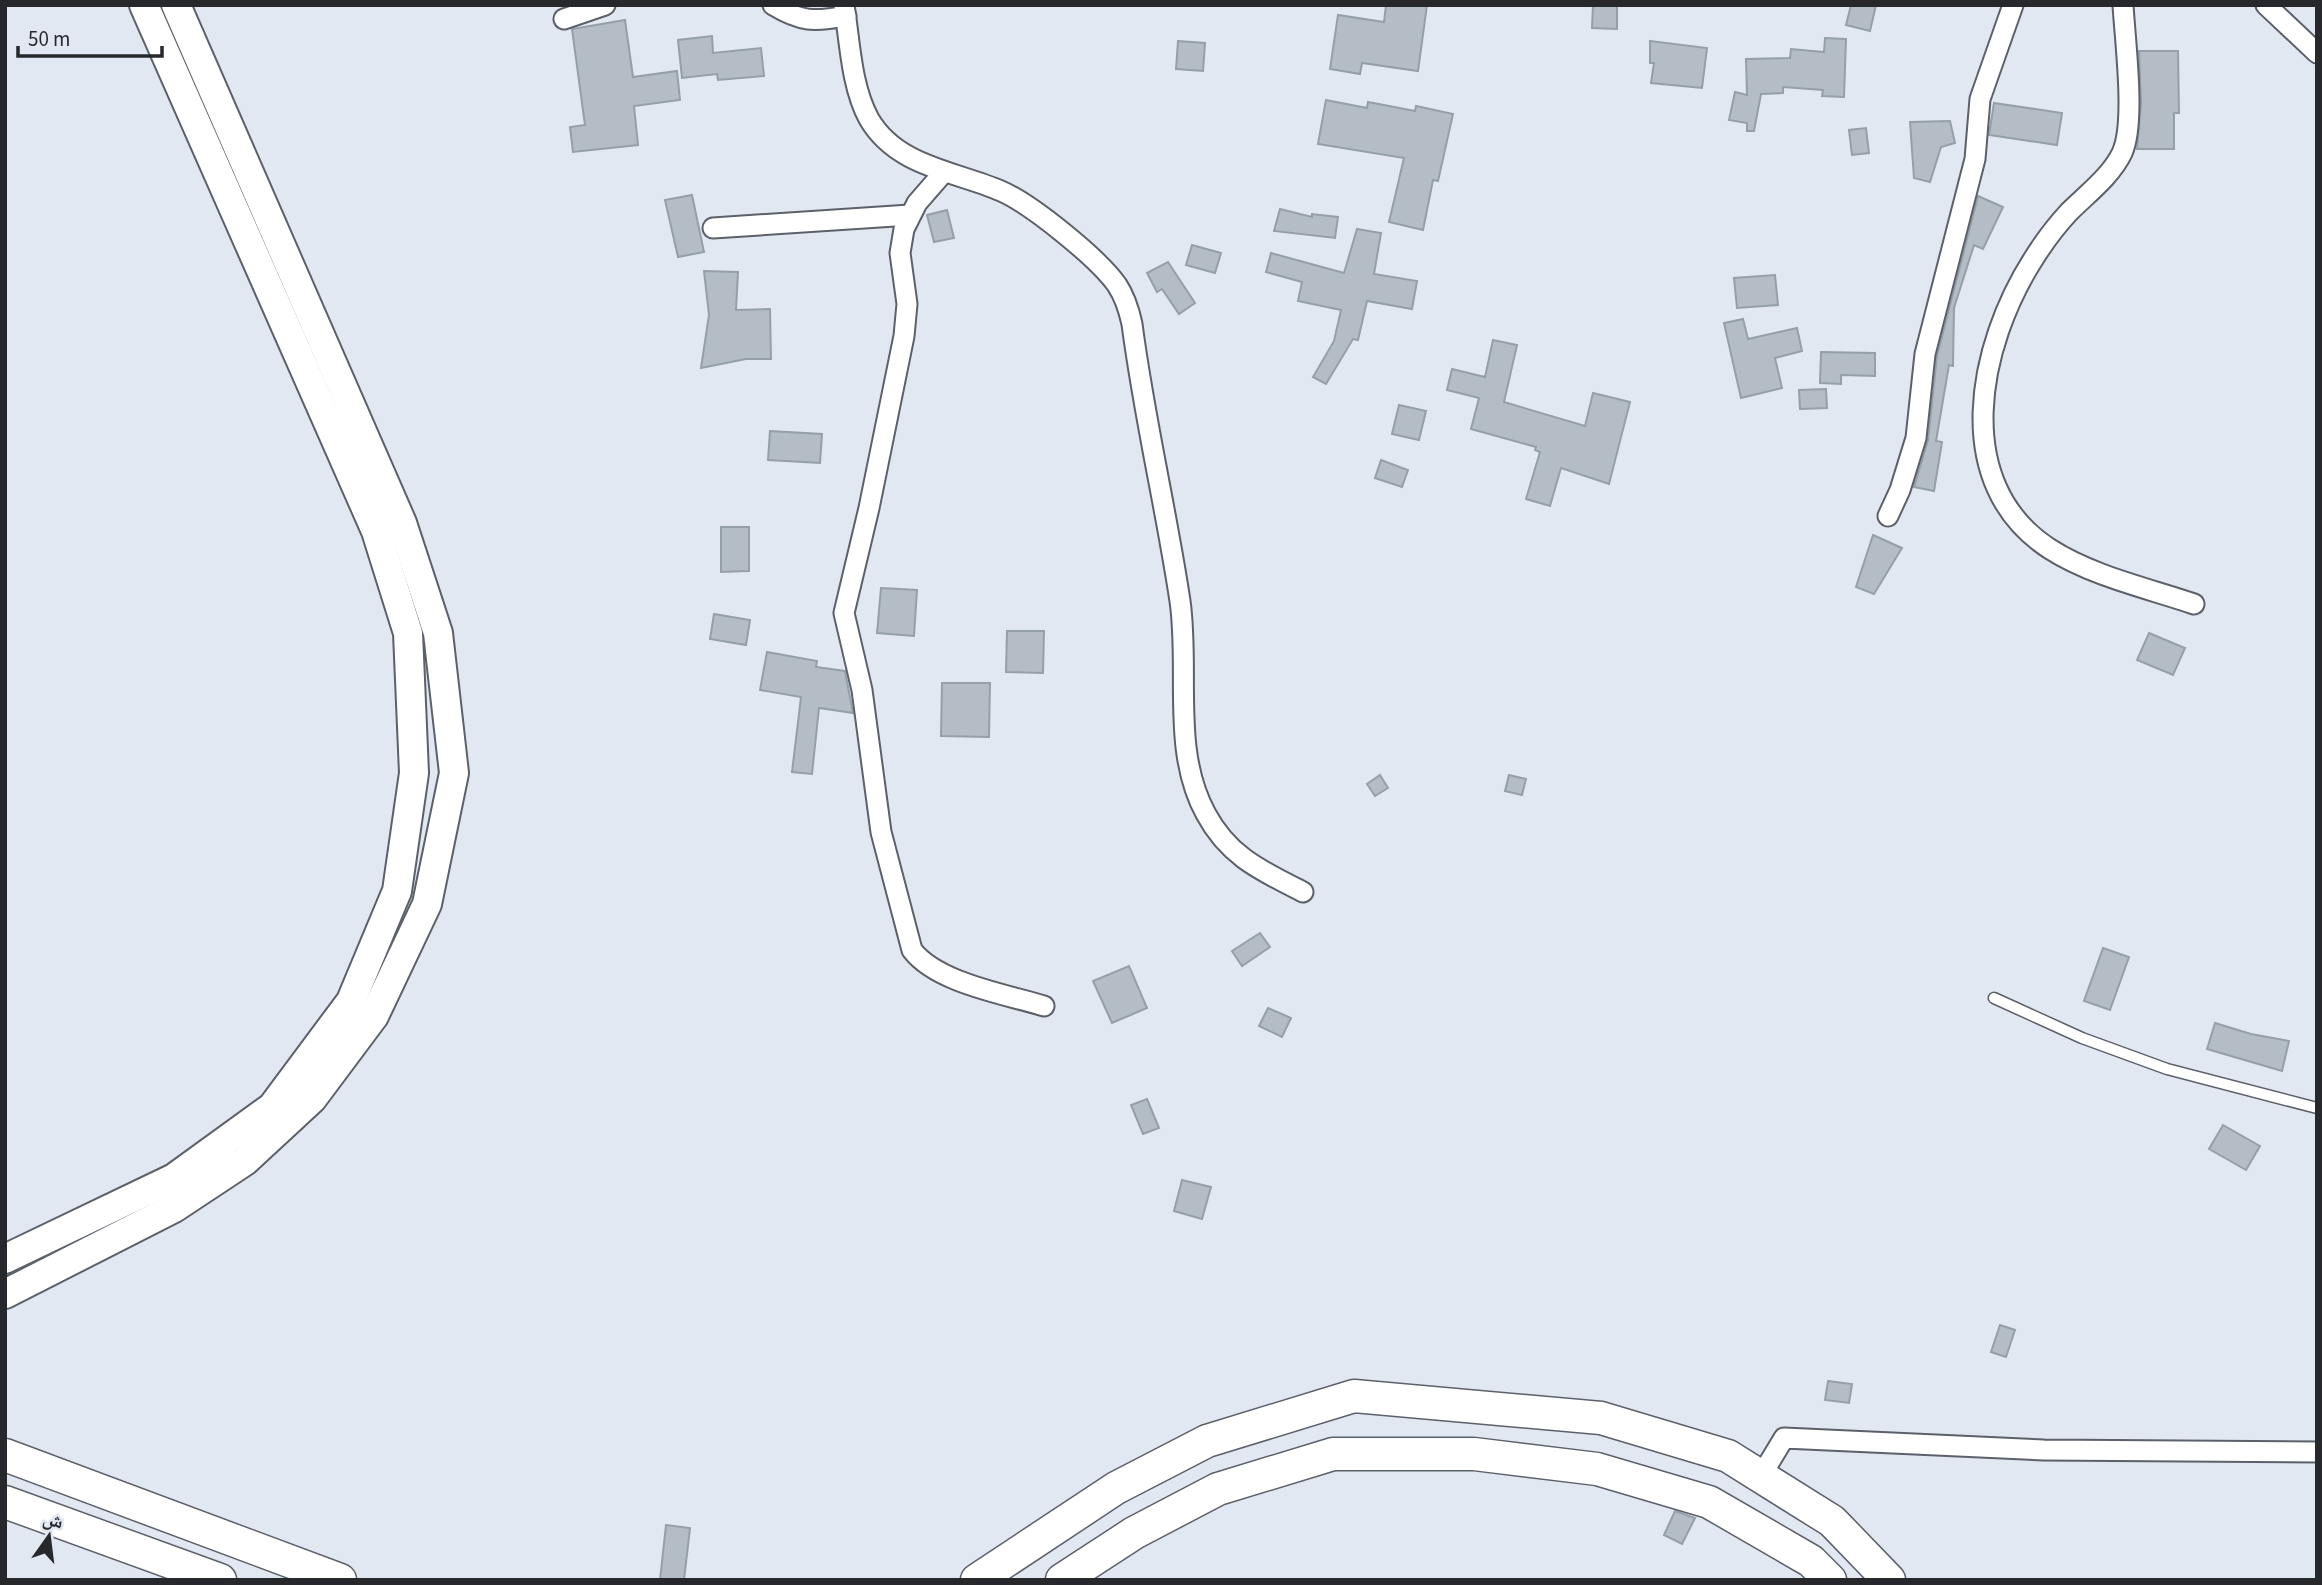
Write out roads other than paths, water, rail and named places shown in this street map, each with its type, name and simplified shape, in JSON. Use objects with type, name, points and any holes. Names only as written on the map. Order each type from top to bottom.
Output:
[{"type":"main road","points":[[5,1294],[167,1196],[174,1178],[272,1107],[351,1001],[397,891],[414,773],[408,633],[376,531],[144,5]]},
{"type":"main road","points":[[5,1259],[167,1196],[245,1161],[312,1099],[374,1016],[427,904],[454,773],[438,633],[402,523],[176,5]]},
{"type":"main road","points":[[402,857],[437,864]]},
{"type":"main road","points":[[977,1580],[1116,1488],[1207,1441],[1354,1396],[1601,1418],[1728,1456],[1832,1521],[1889,1580]]},
{"type":"main road","points":[[1062,1580],[1134,1533],[1218,1489],[1333,1454],[1474,1454],[1597,1469],[1709,1502],[1811,1561],[1830,1580]]},
{"type":"main road","points":[[5,1455],[340,1580]]},
{"type":"main road","points":[[5,1502],[220,1580]]},
{"type":"street","points":[[564,19],[605,5]]},
{"type":"street","points":[[773,5],[800,19],[816,22],[845,11],[859,95],[869,120],[898,151],[944,172],[1003,192],[1030,208],[1099,265],[1125,299],[1132,324],[1180,602],[1186,669],[1184,736],[1190,776],[1205,813],[1226,845],[1254,867],[1303,892]]},
{"type":"street","points":[[1888,516],[1900,490],[1916,438],[1925,354],[1975,159],[1980,99],[2013,5]]},
{"type":"street","points":[[2123,5],[2126,142],[2116,164],[2048,237],[2019,285],[1991,359],[1983,405],[1984,447],[1992,477],[2006,505],[2018,522],[2049,548],[2086,566],[2194,604]]},
{"type":"street","points":[[2266,5],[2317,53]]},
{"type":"street","points":[[944,172],[910,215],[900,253],[907,304],[904,336],[892,381],[869,508],[845,601],[845,625],[862,690],[881,832],[912,950],[920,960],[938,972],[1044,1006]]},
{"type":"street","points":[[713,228],[910,215]]},
{"type":"street","points":[[1761,1476],[1784,1438],[2044,1450],[2317,1452]]},
{"type":"lane","points":[[1994,998],[2082,1038],[2166,1069],[2317,1108]]}]
